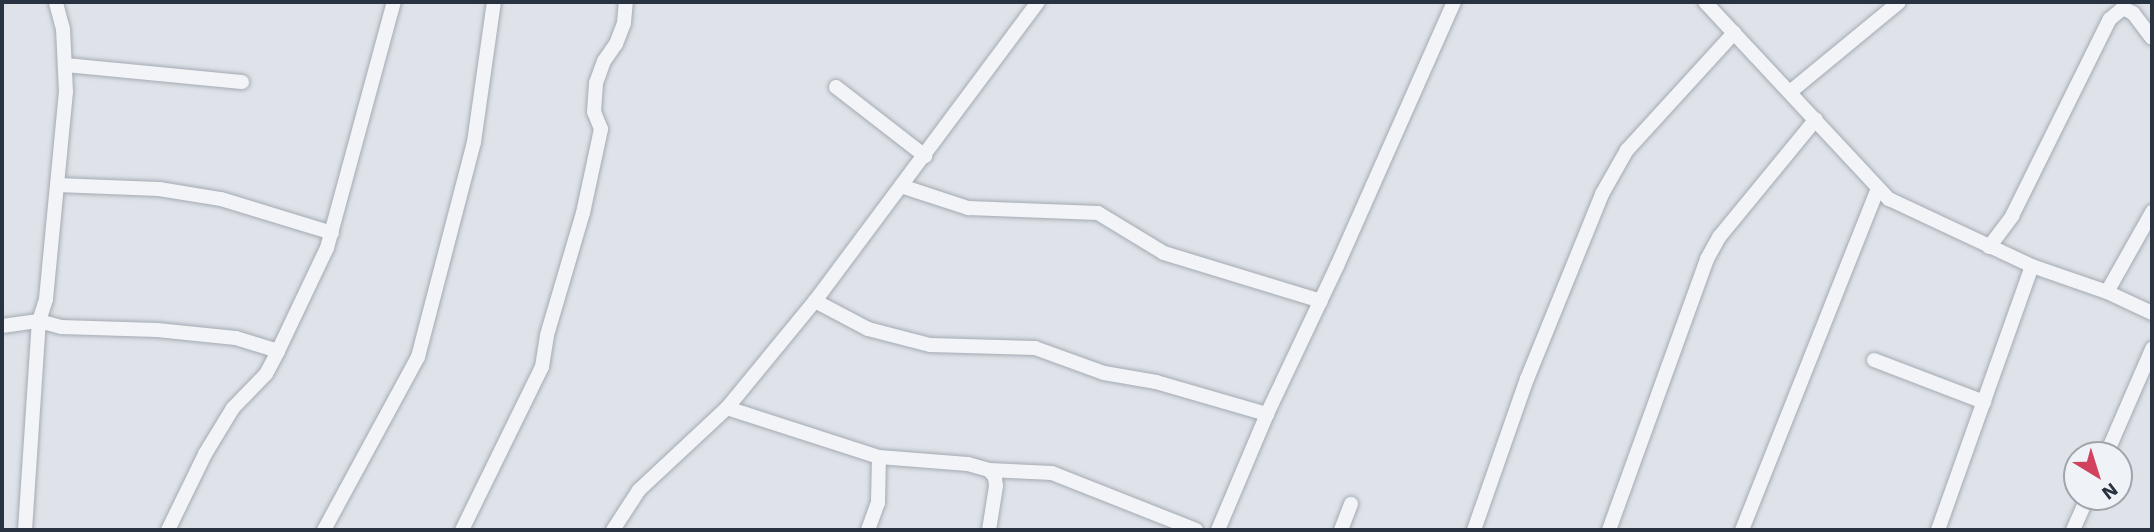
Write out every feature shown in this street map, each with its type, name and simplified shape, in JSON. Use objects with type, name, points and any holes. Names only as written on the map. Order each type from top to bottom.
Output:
[{"type":"street","points":[[25,530],[38,321],[46,299],[66,92],[63,29],[56,2]]},
{"type":"street","points":[[168,530],[233,408],[266,374],[332,233],[394,2]]},
{"type":"street","points":[[324,530],[418,357],[474,142],[494,2]]},
{"type":"street","points":[[462,530],[542,367],[547,335],[583,213],[601,129],[594,112],[597,83],[604,61],[616,44],[624,23],[626,2]]},
{"type":"street","points":[[613,530],[639,490],[727,408],[815,301],[925,156],[993,58],[1038,2]]},
{"type":"street","points":[[1218,530],[1267,414],[1321,301],[1454,2]]},
{"type":"street","points":[[1790,92],[1899,2]]},
{"type":"street","points":[[1712,4],[1734,33],[1889,199],[2032,266],[2107,292],[2152,313]]},
{"type":"street","points":[[1989,247],[2012,216],[2110,19],[2123,8],[2133,13],[2152,38]]},
{"type":"street","points":[[1474,530],[1527,379],[1601,194],[1627,150],[1734,33]]},
{"type":"street","points":[[65,65],[242,82]]},
{"type":"street","points":[[836,87],[925,156]]},
{"type":"street","points":[[1609,530],[1707,259],[1720,236],[1778,162],[1816,119]]},
{"type":"street","points":[[57,185],[159,189],[221,198],[332,233]]},
{"type":"street","points":[[901,186],[968,208],[1098,213],[1164,253],[1321,301]]},
{"type":"street","points":[[1742,530],[1878,189]]},
{"type":"street","points":[[2107,292],[2152,212]]},
{"type":"street","points":[[1938,530],[2032,266]]},
{"type":"street","points":[[815,301],[868,329],[930,345],[1035,348],[1104,373],[1156,382],[1267,414]]},
{"type":"street","points":[[2,326],[38,321],[61,327],[157,330],[236,338],[278,351]]},
{"type":"street","points":[[2112,441],[2152,349]]},
{"type":"street","points":[[1874,360],[1984,402]]},
{"type":"street","points":[[727,408],[879,457],[968,464],[989,470],[1052,473],[1196,530]]},
{"type":"street","points":[[868,530],[878,503],[879,457]]},
{"type":"street","points":[[989,470],[995,477],[996,486],[989,530]]},
{"type":"street","points":[[1341,530],[1351,504]]},
{"type":"street","points":[[2073,530],[2082,511]]}]
